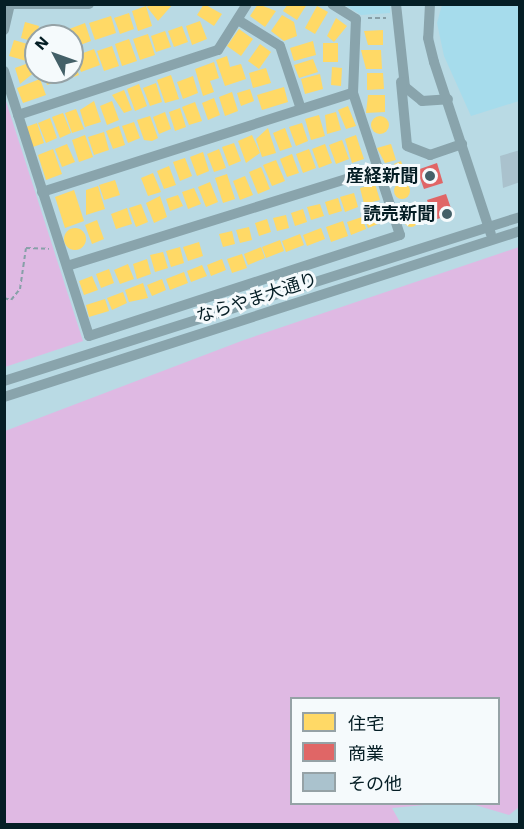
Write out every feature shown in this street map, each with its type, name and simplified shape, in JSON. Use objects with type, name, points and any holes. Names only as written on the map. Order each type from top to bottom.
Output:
[{"type":"street","points":[[4,30],[12,4],[89,4]]},
{"type":"street","points":[[18,115],[218,50],[247,4]]},
{"type":"street","points":[[4,71],[89,336],[400,235],[353,93],[356,19],[332,4]]},
{"type":"street","points":[[396,4],[395,18],[407,146],[430,155],[462,144]]},
{"type":"street","points":[[430,4],[428,38],[493,240]]},
{"type":"street","points":[[238,20],[280,46],[301,109]]},
{"type":"street","points":[[402,78],[418,100],[448,99]]},
{"type":"street","points":[[42,192],[353,93]]},
{"type":"street","points":[[67,266],[378,169]]},
{"type":"street","name":"ならやま大通り","points":[[4,381],[519,217]]},
{"type":"street","name":"ならやま大通り","points":[[4,397],[519,231]]},
{"type":"path","points":[[356,19],[395,18]]},
{"type":"path","points":[[4,298],[11,300],[20,289],[26,248],[61,249]]},
{"type":"path","points":[[425,825],[439,825]]},
{"type":"shaded area","points":[[345,5],[390,5],[390,13],[361,15]]},
{"type":"shaded area","points":[[442,5],[519,5],[519,101],[471,116],[444,56],[437,23]]},
{"type":"shaded area","points":[[4,95],[83,341],[5,367],[4,367]]},
{"type":"shaded area","points":[[519,247],[519,807],[509,815],[475,805],[500,805],[500,697],[290,697],[290,805],[424,805],[392,808],[401,824],[5,824],[5,431],[244,340]]},
{"type":"building: 住宅","points":[[150,4],[173,4],[158,21],[147,7]]},
{"type":"building: 住宅","points":[[204,4],[222,14],[214,26],[197,15]]},
{"type":"building: 住宅","points":[[258,4],[276,11],[265,27],[250,16]]},
{"type":"building: 住宅","points":[[288,4],[307,4],[297,20],[283,11]]},
{"type":"building: 住宅","points":[[146,6],[152,26],[138,31],[132,11]]},
{"type":"building: 住宅","points":[[317,6],[328,12],[315,34],[305,28]]},
{"type":"building: 住宅","points":[[129,13],[134,29],[120,34],[114,18]]},
{"type":"building: 住宅","points":[[282,15],[294,22],[297,36],[284,41],[271,31]]},
{"type":"building: 住宅","points":[[111,16],[116,33],[95,40],[89,23]]},
{"type":"building: 住宅","points":[[336,18],[347,26],[334,42],[327,36]]},
{"type":"building: 住宅","points":[[200,21],[207,39],[192,45],[186,26]]},
{"type":"building: 住宅","points":[[85,23],[91,41],[84,44],[84,24]]},
{"type":"building: 住宅","points":[[182,26],[188,42],[174,47],[168,31]]},
{"type":"building: 住宅","points":[[239,29],[253,39],[241,56],[227,46]]},
{"type":"building: 住宅","points":[[383,30],[383,45],[368,45],[364,31]]},
{"type":"building: 住宅","points":[[165,31],[171,47],[156,52],[151,36]]},
{"type":"building: 住宅","points":[[148,34],[155,55],[140,60],[133,39]]},
{"type":"building: 住宅","points":[[129,39],[137,61],[122,66],[115,44]]},
{"type":"building: 住宅","points":[[14,40],[24,43],[24,60],[9,56]]},
{"type":"building: 住宅","points":[[313,41],[316,55],[294,61],[290,48]]},
{"type":"building: 住宅","points":[[323,43],[338,43],[338,62],[323,62]]},
{"type":"building: 住宅","points":[[260,44],[271,52],[259,69],[248,61]]},
{"type":"building: 住宅","points":[[112,46],[119,66],[104,71],[97,51]]},
{"type":"building: 住宅","points":[[94,49],[100,65],[84,71],[84,53]]},
{"type":"building: 住宅","points":[[361,50],[381,50],[382,69],[366,69]]},
{"type":"building: 住宅","points":[[227,56],[230,67],[241,64],[246,79],[225,86],[216,60]]},
{"type":"building: 住宅","points":[[313,59],[318,72],[299,78],[294,65]]},
{"type":"building: 住宅","points":[[214,62],[219,78],[210,81],[214,92],[203,96],[195,69]]},
{"type":"building: 住宅","points":[[24,65],[24,81],[20,84],[15,68]]},
{"type":"building: 住宅","points":[[332,67],[342,68],[341,86],[331,85]]},
{"type":"building: 住宅","points":[[266,68],[271,83],[253,88],[249,73]]},
{"type":"building: 住宅","points":[[367,73],[383,73],[384,89],[367,90]]},
{"type":"building: 住宅","points":[[320,74],[323,89],[305,94],[301,79]]},
{"type":"building: 住宅","points":[[171,75],[179,99],[165,103],[157,80]]},
{"type":"building: 住宅","points":[[193,76],[198,93],[183,99],[177,82]]},
{"type":"building: 住宅","points":[[156,83],[162,102],[150,106],[143,88]]},
{"type":"building: 住宅","points":[[27,84],[42,84],[46,95],[23,103],[17,88]]},
{"type":"building: 住宅","points":[[139,84],[147,106],[135,111],[127,89]]},
{"type":"building: 住宅","points":[[284,87],[288,102],[262,110],[257,95]]},
{"type":"building: 住宅","points":[[250,89],[254,101],[241,106],[237,93]]},
{"type":"building: 住宅","points":[[124,90],[132,110],[124,113],[112,95]]},
{"type":"building: 住宅","points":[[232,92],[238,111],[225,116],[219,97]]},
{"type":"building: 住宅","points":[[368,95],[385,95],[385,112],[366,113]]},
{"type":"building: 住宅","points":[[214,98],[220,115],[208,120],[202,103]]},
{"type":"building: 住宅","points":[[94,101],[101,122],[85,127],[80,110]]},
{"type":"building: 住宅","points":[[112,101],[119,120],[107,125],[100,106]]},
{"type":"building: 住宅","points":[[195,102],[202,121],[189,125],[182,107]]},
{"type":"building: 住宅","points":[[348,106],[356,126],[346,129],[338,110]]},
{"type":"building: 住宅","points":[[180,108],[186,127],[175,131],[169,112]]},
{"type":"building: 住宅","points":[[76,109],[84,129],[72,133],[65,113]]},
{"type":"building: 住宅","points":[[165,112],[171,129],[159,134],[153,117]]},
{"type":"building: 住宅","points":[[336,112],[341,130],[327,134],[325,115]]},
{"type":"building: 住宅","points":[[63,113],[71,133],[60,138],[52,117]]},
{"type":"building: 住宅","points":[[319,115],[325,136],[311,140],[305,119]]},
{"type":"building: 住宅","points":[[150,116],[158,138],[152,141],[144,140],[137,120]]},
{"type":"building: 住宅","points":[[380,116],[386,119],[389,125],[386,131],[380,134],[374,131],[371,125],[374,119]]},
{"type":"building: 住宅","points":[[50,118],[57,138],[46,143],[38,123]]},
{"type":"building: 住宅","points":[[134,122],[140,138],[128,143],[122,126]]},
{"type":"building: 住宅","points":[[37,123],[44,143],[33,147],[26,127]]},
{"type":"building: 住宅","points":[[302,123],[308,141],[296,146],[289,127]]},
{"type":"building: 住宅","points":[[119,126],[125,145],[113,149],[106,131]]},
{"type":"building: 住宅","points":[[268,128],[276,153],[262,157],[256,139]]},
{"type":"building: 住宅","points":[[285,128],[292,147],[280,151],[273,133]]},
{"type":"building: 住宅","points":[[104,132],[109,150],[94,155],[88,137]]},
{"type":"building: 住宅","points":[[85,135],[93,157],[79,162],[72,140]]},
{"type":"building: 住宅","points":[[252,135],[260,153],[246,163],[238,141]]},
{"type":"building: 住宅","points":[[356,135],[364,159],[352,163],[345,139]]},
{"type":"building: 住宅","points":[[342,140],[349,159],[336,164],[329,145]]},
{"type":"building: 住宅","points":[[234,143],[241,161],[229,166],[222,147]]},
{"type":"building: 住宅","points":[[67,144],[75,162],[62,167],[55,149]]},
{"type":"building: 住宅","points":[[325,144],[332,163],[319,168],[312,149]]},
{"type":"building: 住宅","points":[[391,144],[396,160],[385,163],[377,148]]},
{"type":"building: 住宅","points":[[53,149],[62,174],[46,180],[38,155]]},
{"type":"building: 住宅","points":[[219,149],[226,168],[214,172],[207,154]]},
{"type":"building: 住宅","points":[[309,149],[316,168],[303,173],[296,154]]},
{"type":"building: 住宅","points":[[203,152],[209,171],[197,176],[190,157]]},
{"type":"building: 住宅","points":[[292,154],[299,173],[287,177],[280,159]]},
{"type":"building: 住宅","points":[[185,158],[192,176],[180,181],[173,162]]},
{"type":"building: 住宅","points":[[276,160],[285,181],[272,186],[263,165]]},
{"type":"building: 住宅","points":[[401,161],[406,175],[399,177],[394,164]]},
{"type":"building: 住宅","points":[[169,166],[176,185],[164,189],[157,171]]},
{"type":"building: 住宅","points":[[261,167],[270,189],[258,194],[249,172]]},
{"type":"building: 住宅","points":[[153,173],[161,192],[148,196],[141,178]]},
{"type":"building: 住宅","points":[[227,174],[235,199],[223,203],[215,178]]},
{"type":"building: 住宅","points":[[245,176],[253,195],[240,200],[233,181]]},
{"type":"building: 住宅","points":[[115,180],[120,195],[104,200],[99,185]]},
{"type":"building: 住宅","points":[[210,182],[218,202],[206,207],[198,187]]},
{"type":"building: 住宅","points":[[402,183],[408,185],[410,191],[408,197],[402,199],[396,197],[394,191],[396,185]]},
{"type":"building: 住宅","points":[[375,184],[380,200],[364,204],[360,188]]},
{"type":"building: 住宅","points":[[98,186],[105,209],[86,215],[86,190]]},
{"type":"building: 住宅","points":[[194,188],[201,204],[188,209],[182,192]]},
{"type":"building: 住宅","points":[[74,190],[84,221],[65,228],[55,197]]},
{"type":"building: 住宅","points":[[354,193],[358,207],[345,212],[340,197]]},
{"type":"building: 住宅","points":[[178,195],[183,206],[170,211],[166,199]]},
{"type":"building: 住宅","points":[[160,196],[167,217],[154,223],[146,203]]},
{"type":"building: 住宅","points":[[338,198],[342,211],[329,215],[325,202]]},
{"type":"building: 住宅","points":[[141,204],[148,222],[136,227],[129,208]]},
{"type":"building: 住宅","points":[[320,204],[324,216],[311,220],[307,207]]},
{"type":"building: 住宅","points":[[127,208],[132,224],[116,229],[111,214]]},
{"type":"building: 住宅","points":[[303,209],[307,222],[295,226],[291,213]]},
{"type":"building: 住宅","points":[[381,210],[385,221],[368,228],[364,217]]},
{"type":"building: 住宅","points":[[408,213],[414,213],[418,220],[414,227],[408,227],[404,223],[404,217]]},
{"type":"building: 住宅","points":[[286,215],[289,228],[277,231],[273,218]]},
{"type":"building: 住宅","points":[[362,217],[366,229],[351,235],[347,222]]},
{"type":"building: 住宅","points":[[267,219],[271,232],[259,236],[255,223]]},
{"type":"building: 住宅","points":[[97,220],[104,239],[92,244],[85,225]]},
{"type":"building: 住宅","points":[[343,221],[348,236],[331,242],[326,227]]},
{"type":"building: 住宅","points":[[249,227],[252,240],[240,243],[236,230]]},
{"type":"building: 住宅","points":[[75,228],[83,231],[86,239],[83,247],[75,250],[67,247],[64,239],[67,231]]},
{"type":"building: 住宅","points":[[321,228],[325,239],[307,246],[303,235]]},
{"type":"building: 住宅","points":[[232,231],[235,244],[223,247],[219,234]]},
{"type":"building: 住宅","points":[[300,234],[304,245],[286,252],[282,241]]},
{"type":"building: 住宅","points":[[280,240],[284,251],[266,258],[262,247]]},
{"type":"building: 住宅","points":[[199,242],[203,256],[188,261],[183,247]]},
{"type":"building: 住宅","points":[[180,247],[184,263],[171,267],[166,251]]},
{"type":"building: 住宅","points":[[261,247],[265,258],[248,265],[244,254]]},
{"type":"building: 住宅","points":[[163,252],[168,268],[155,272],[150,255]]},
{"type":"building: 住宅","points":[[242,254],[247,268],[232,273],[227,259]]},
{"type":"building: 住宅","points":[[147,259],[151,274],[137,279],[133,264]]},
{"type":"building: 住宅","points":[[222,259],[226,270],[211,276],[207,265]]},
{"type":"building: 住宅","points":[[128,264],[134,279],[120,284],[114,270]]},
{"type":"building: 住宅","points":[[202,265],[207,276],[191,282],[187,271]]},
{"type":"building: 住宅","points":[[109,269],[114,283],[101,288],[96,274]]},
{"type":"building: 住宅","points":[[184,272],[188,283],[170,290],[166,279]]},
{"type":"building: 住宅","points":[[92,276],[98,290],[84,295],[79,281]]},
{"type":"building: 住宅","points":[[162,279],[166,290],[152,296],[147,285]]},
{"type":"building: 住宅","points":[[143,283],[148,298],[129,302],[125,290]]},
{"type":"building: 住宅","points":[[123,292],[127,303],[112,310],[107,298]]},
{"type":"building: 住宅","points":[[105,299],[109,311],[89,317],[86,305]]},
{"type":"building: 商業","name":"産経新聞","points":[[437,163],[443,183],[424,189],[417,170]]},
{"type":"building: 商業","points":[[446,194],[453,214],[434,220],[427,200]]},
{"type":"building: その他","points":[[520,150],[520,182],[503,188],[500,156]]},
{"type":"place","name":"産経新聞","points":[[430,176]]},
{"type":"place","name":"読売新聞","points":[[447,214]]}]
